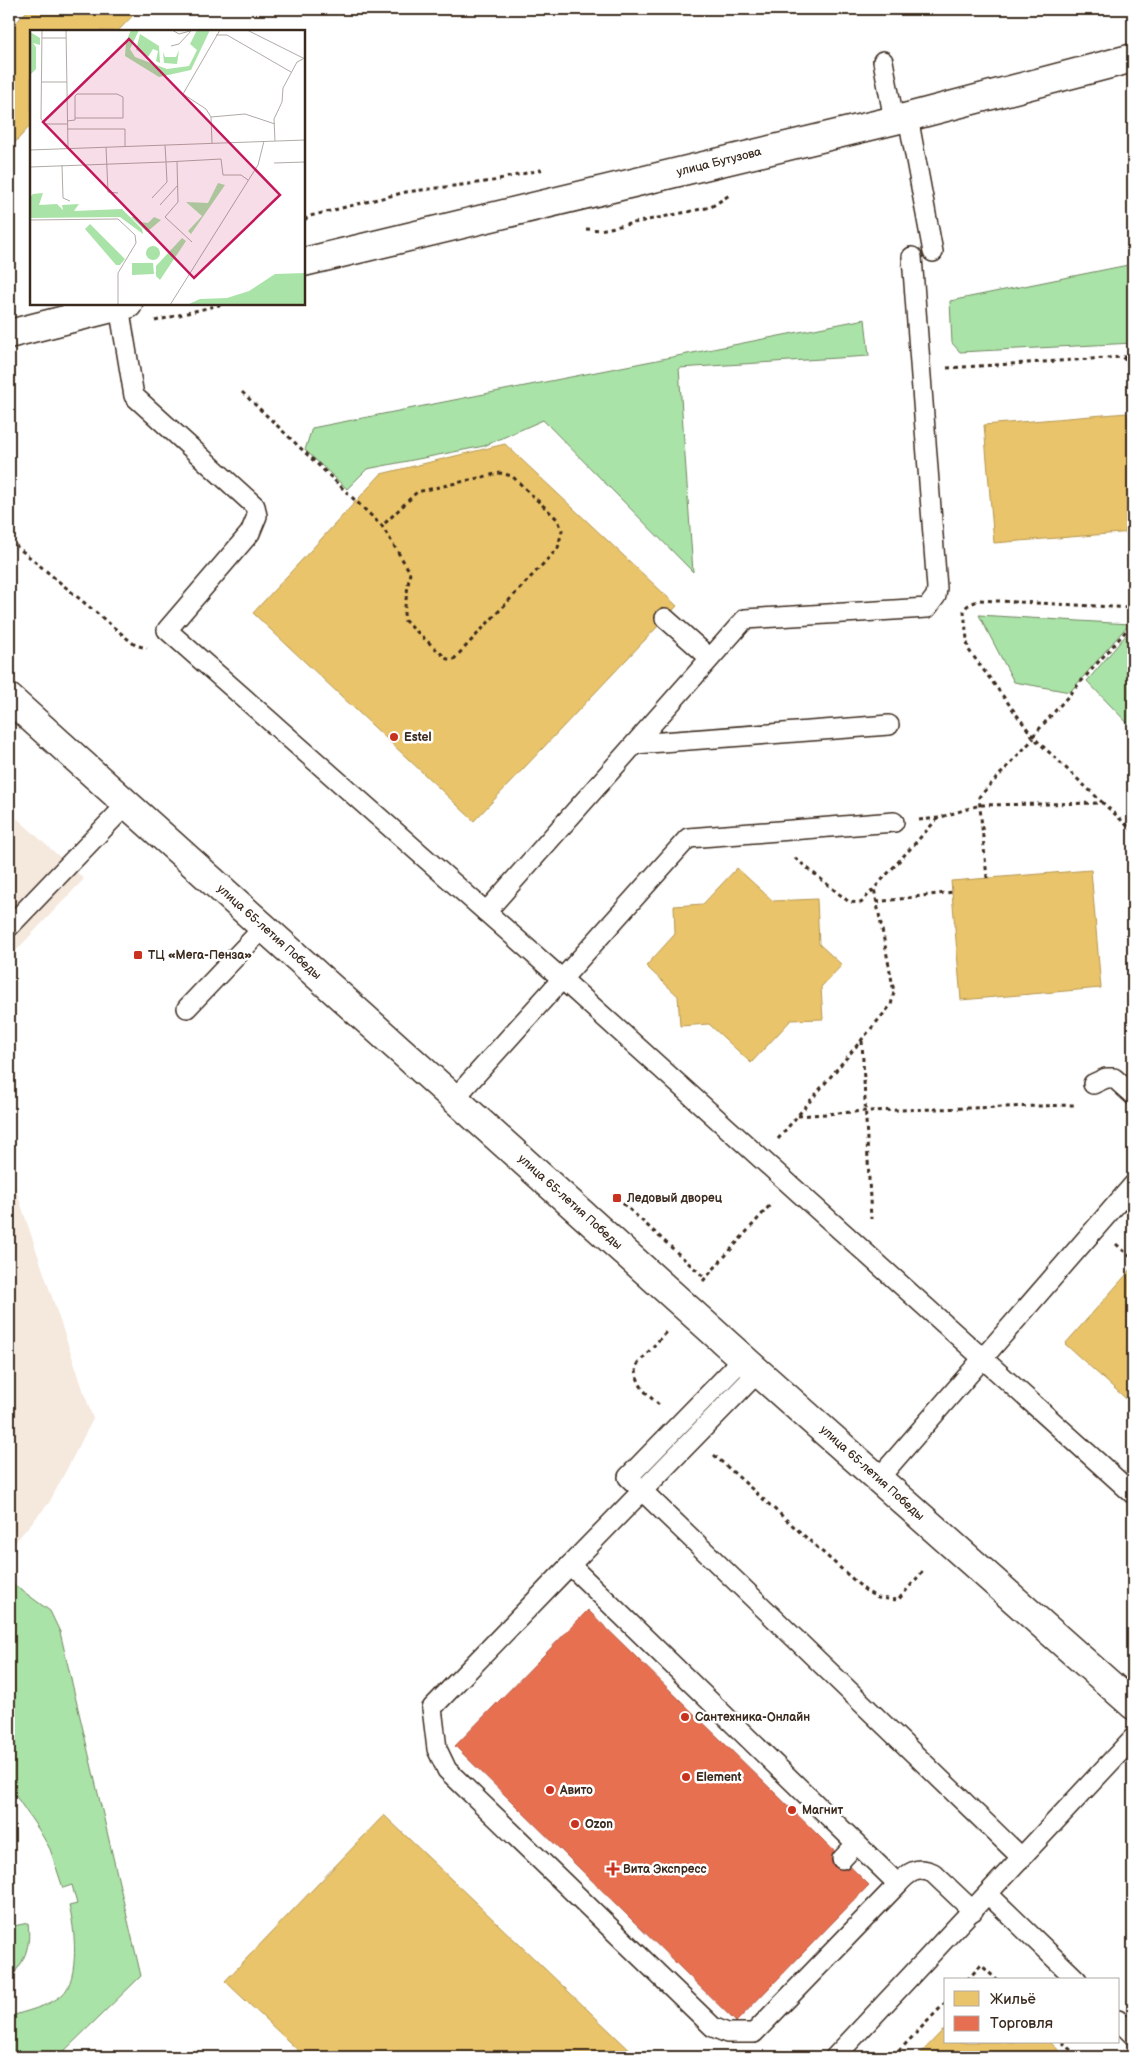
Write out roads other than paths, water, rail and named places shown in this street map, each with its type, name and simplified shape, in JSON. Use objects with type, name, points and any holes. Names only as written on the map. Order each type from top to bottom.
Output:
[{"type":"main road","name":"улица Бутузова","points":[[305,262],[901,118],[1133,58]]},
{"type":"main road","points":[[9,334],[124,305]]},
{"type":"main road","name":"улица 65-летия Победы","points":[[9,698],[751,1365],[1133,1705]]},
{"type":"lane","points":[[884,62],[901,118],[933,252]]},
{"type":"lane","points":[[486,912],[745,619],[927,608],[932,603],[937,588],[912,257]]},
{"type":"lane","points":[[124,305],[134,396],[255,506],[257,516],[256,524],[250,533],[167,630],[562,979],[1133,1494]]},
{"type":"lane","points":[[665,618],[710,658]]},
{"type":"lane","points":[[635,744],[889,724]]},
{"type":"lane","points":[[9,927],[127,804]]},
{"type":"lane","points":[[455,1098],[688,838],[894,822]]},
{"type":"lane","points":[[187,1008],[264,927]]},
{"type":"lane","points":[[1093,1084],[1106,1078],[1114,1078],[1133,1095]]},
{"type":"lane","points":[[878,1478],[984,1359],[1133,1185]]},
{"type":"lane","points":[[751,1365],[643,1490],[432,1708],[437,1749],[447,1770],[713,2027],[727,2033],[754,2032],[908,1873],[915,1870],[925,1870],[933,1873],[973,1910]]},
{"type":"lane","points":[[643,1490],[1022,1858]]},
{"type":"lane","points":[[570,1565],[898,1884]]},
{"type":"lane","points":[[835,2057],[1133,1738]]},
{"type":"lane","points":[[842,1859],[856,1844]]},
{"type":"lane","points":[[988,1894],[1074,1978]]},
{"type":"lane","points":[[1120,2022],[1133,2035]]},
{"type":"place","name":"Estel","points":[[394,737]]},
{"type":"place","name":"ТЦ «Мега-Пенза»","points":[[138,955]]},
{"type":"place","name":"Ледовый дворец","points":[[617,1198]]},
{"type":"place","name":"Сантехника-Онлайн","points":[[685,1717]]},
{"type":"place","name":"Element","points":[[686,1777]]},
{"type":"place","name":"Авито","points":[[550,1790]]},
{"type":"place","name":"Магнит","points":[[792,1810]]},
{"type":"place","name":"Ozon","points":[[575,1824]]},
{"type":"place","name":"Вита Экспресс","points":[[613,1869]]}]
